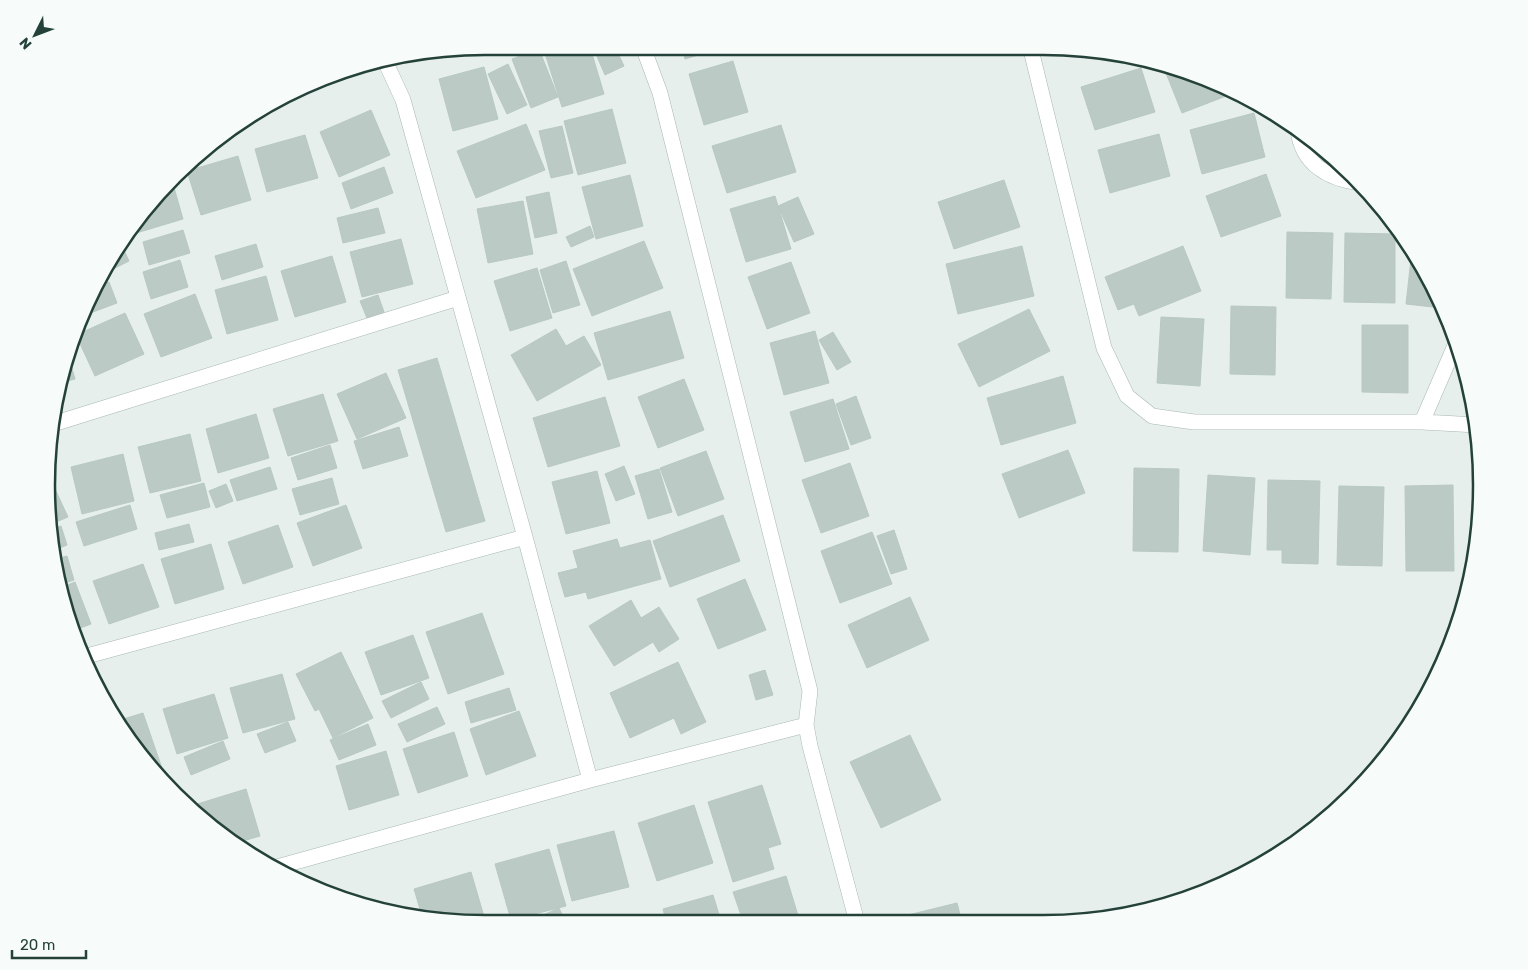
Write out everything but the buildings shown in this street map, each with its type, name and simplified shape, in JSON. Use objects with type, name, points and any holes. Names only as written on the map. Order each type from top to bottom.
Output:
[{"type":"street","points":[[646,55],[660,93],[810,691],[806,725],[855,915]]},
{"type":"street","points":[[1032,55],[1104,348],[1127,396],[1152,416],[1194,422],[1422,422],[1468,425]]},
{"type":"street","points":[[388,66],[403,100],[525,537],[590,780]]},
{"type":"street","points":[[1299,140],[1300,146],[1316,168],[1347,181]]},
{"type":"street","points":[[60,422],[458,298]]},
{"type":"street","points":[[1422,422],[1452,353]]},
{"type":"street","points":[[90,655],[525,537]]},
{"type":"street","points":[[284,865],[590,780],[806,725]]}]
